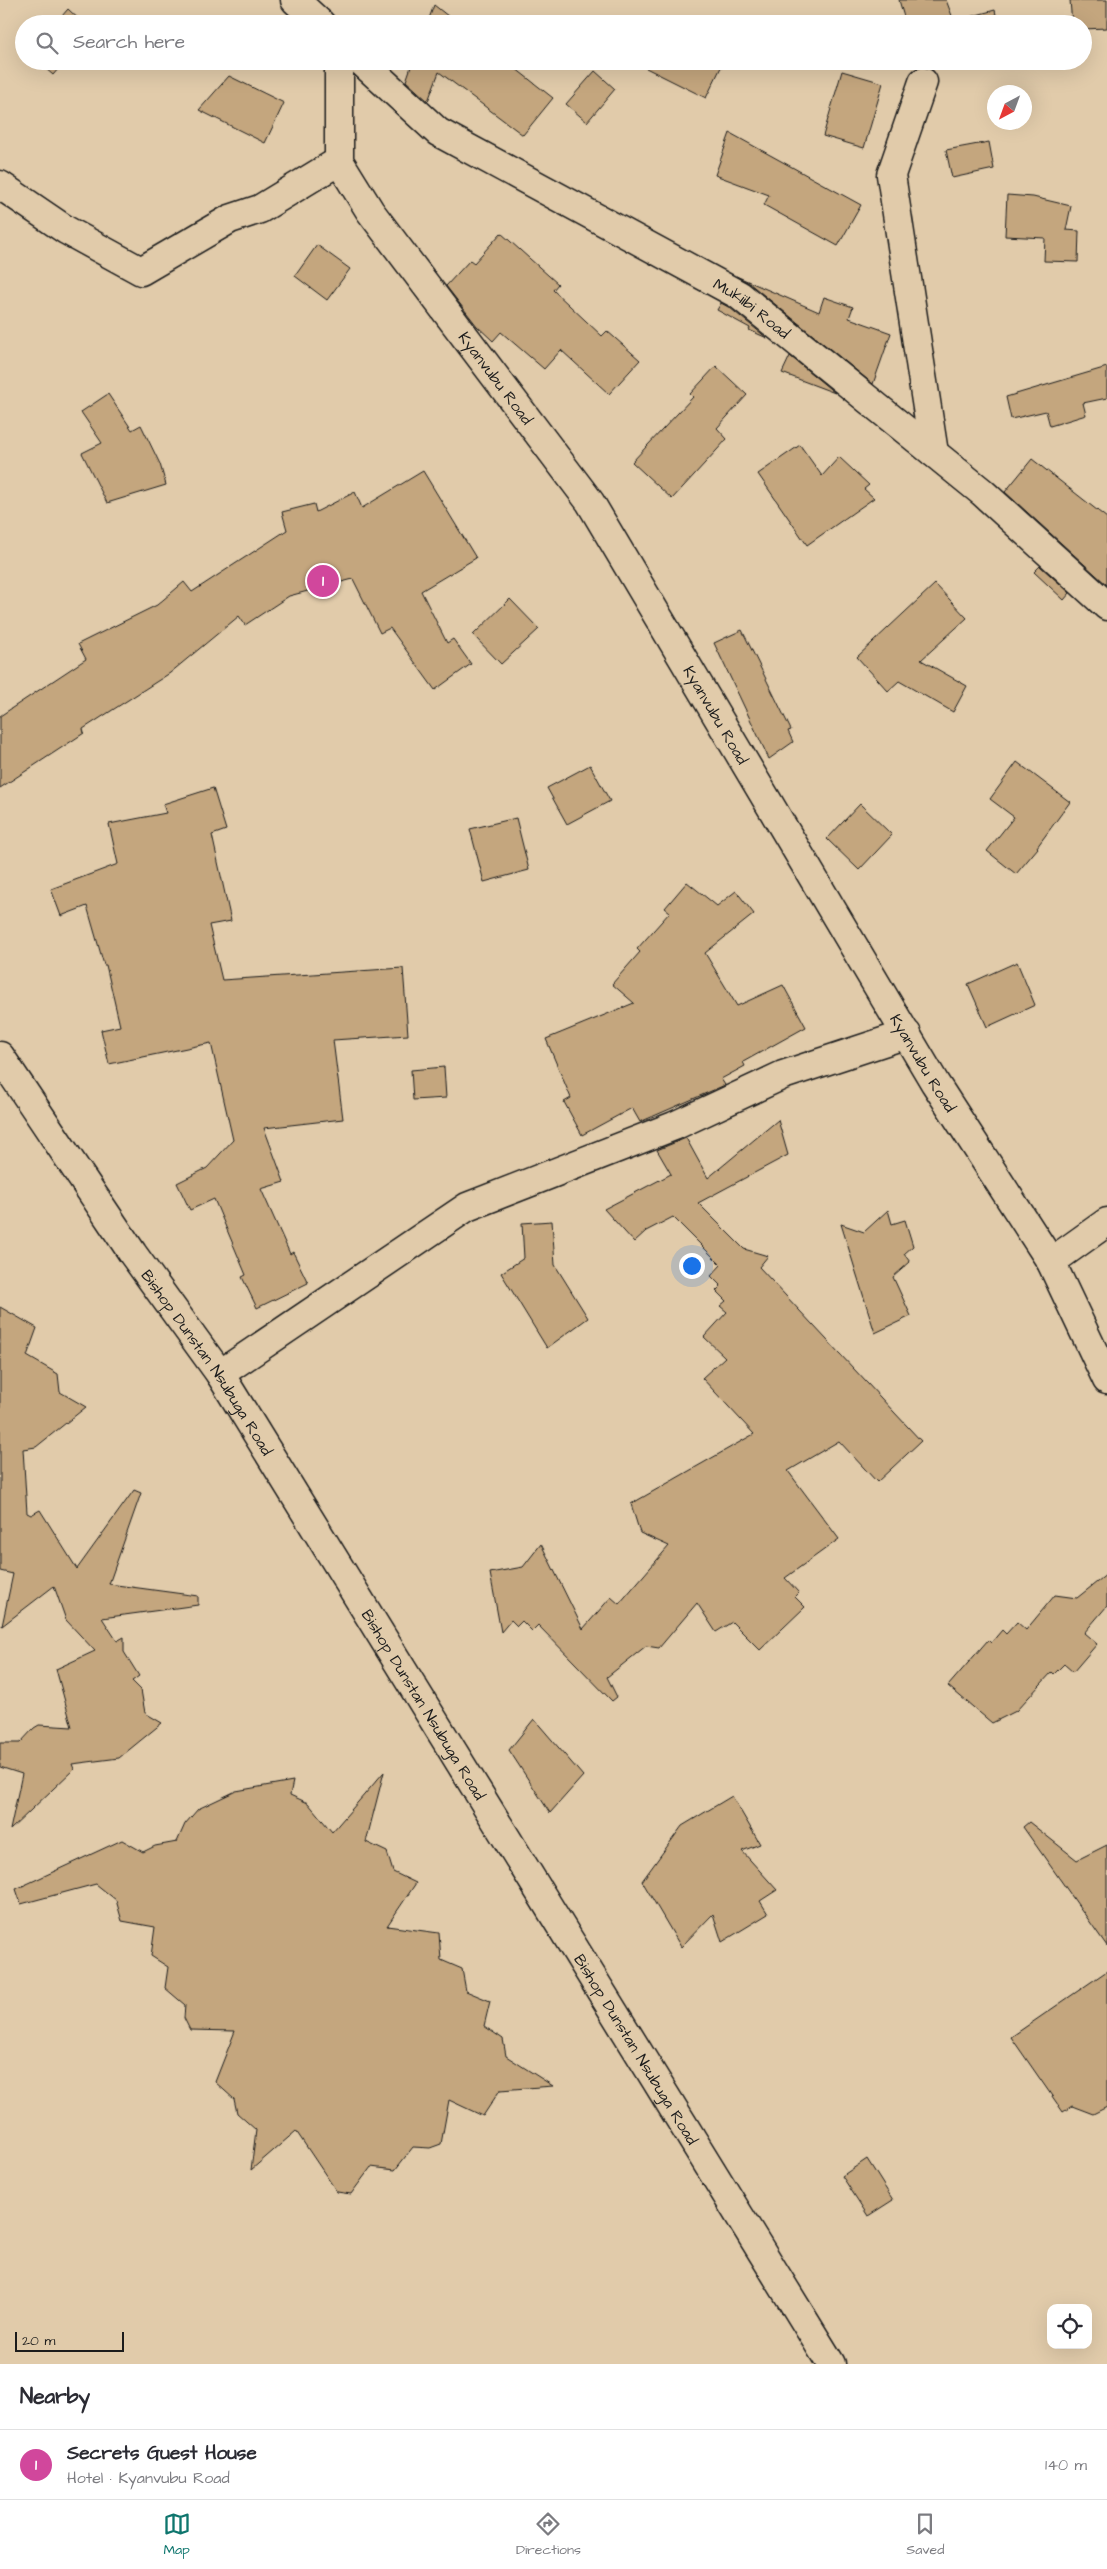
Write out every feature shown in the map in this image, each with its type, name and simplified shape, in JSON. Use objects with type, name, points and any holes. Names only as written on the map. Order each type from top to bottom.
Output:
[{"type":"street","points":[[295,0],[311,15]]},
{"type":"street","name":"Kyanvubu Road","points":[[338,70],[340,161],[370,211],[590,502],[935,1083],[1051,1262],[1107,1380]]},
{"type":"street","name":"Mukiibi Road","points":[[371,70],[438,132],[739,295],[982,492],[1107,606]]},
{"type":"street","points":[[923,82],[891,175],[934,452]]},
{"type":"street","points":[[0,185],[66,230],[141,271],[230,219],[260,209],[340,161]]},
{"type":"street","points":[[220,1374],[467,1207],[674,1126],[783,1075],[907,1034]]},
{"type":"street","name":"Bishop Dunstan Nsubuga Road","points":[[0,1056],[133,1254],[220,1374],[831,2364]]},
{"type":"street","points":[[1051,1262],[1107,1222]]},
{"type":"building","points":[[899,0],[946,0],[952,15],[903,15]]},
{"type":"building","points":[[1070,0],[1107,0],[1107,28],[1092,29],[1092,15],[1071,15]]},
{"type":"building","points":[[434,5],[447,15],[430,15]]},
{"type":"building","points":[[68,9],[74,15],[63,15]]},
{"type":"building","points":[[995,10],[996,15],[976,15]]},
{"type":"building","points":[[47,70],[57,70],[53,75]]},
{"type":"building","points":[[410,70],[517,70],[553,98],[523,135],[439,72],[428,101],[406,81]]},
{"type":"building","points":[[650,70],[720,70],[706,98]]},
{"type":"building","points":[[595,71],[615,89],[587,122],[566,104]]},
{"type":"building","points":[[842,71],[883,83],[864,148],[823,136]]},
{"type":"building","points":[[229,76],[284,103],[265,143],[199,110]]},
{"type":"building","points":[[730,133],[861,205],[838,246],[764,205],[769,195],[715,175]]},
{"type":"building","points":[[989,142],[994,169],[952,178],[946,150]]},
{"type":"building","points":[[1007,195],[1033,197],[1071,206],[1066,230],[1079,231],[1078,262],[1044,261],[1045,238],[1005,236]]},
{"type":"building","points":[[501,233],[558,284],[553,290],[602,336],[607,331],[640,360],[609,394],[561,350],[544,369],[501,332],[493,341],[477,326],[446,286],[470,260],[474,263]]},
{"type":"building","points":[[317,245],[350,269],[327,300],[295,276]]},
{"type":"building","points":[[736,276],[819,312],[824,297],[853,307],[849,318],[891,333],[873,384],[749,283]]},
{"type":"building","points":[[721,303],[767,338],[749,330],[750,328],[717,310]]},
{"type":"building","points":[[790,356],[835,393],[782,373]]},
{"type":"building","points":[[716,366],[747,395],[717,428],[727,439],[672,499],[632,462],[693,397],[690,394]]},
{"type":"building","points":[[1107,367],[1107,398],[1083,403],[1086,415],[1050,426],[1046,411],[1011,419],[1006,397]]},
{"type":"building","points":[[108,394],[132,430],[141,425],[160,464],[166,485],[107,503],[82,453],[102,443],[81,412]]},
{"type":"building","points":[[800,445],[822,476],[839,457],[869,485],[864,489],[874,498],[807,545],[758,474]]},
{"type":"building","points":[[1032,459],[1107,518],[1107,585],[1005,492]]},
{"type":"building","points":[[423,471],[476,558],[421,591],[447,643],[453,639],[471,664],[435,690],[390,628],[380,633],[353,579],[289,596],[245,625],[239,616],[170,673],[83,729],[84,733],[0,788],[0,716],[86,659],[78,644],[157,605],[184,582],[192,592],[287,530],[282,512],[314,504],[316,512],[355,492],[362,508]]},
{"type":"building","points":[[1040,566],[1070,593],[1064,600],[1034,572]]},
{"type":"building","points":[[935,584],[967,618],[921,660],[967,686],[953,712],[899,681],[888,691],[857,657]]},
{"type":"building","points":[[510,599],[539,629],[501,664],[473,635]]},
{"type":"building","points":[[742,630],[791,730],[788,731],[793,742],[769,759],[714,643]]},
{"type":"building","points":[[1017,762],[1070,802],[1038,848],[1016,874],[987,851],[1014,817],[990,799]]},
{"type":"building","points":[[590,765],[610,801],[567,824],[547,788]]},
{"type":"building","points":[[213,788],[226,830],[212,835],[231,921],[209,925],[222,980],[403,968],[408,1035],[333,1040],[343,1119],[264,1128],[284,1182],[261,1189],[290,1254],[293,1252],[308,1283],[257,1308],[242,1277],[246,1275],[214,1199],[190,1210],[177,1183],[207,1168],[233,1140],[211,1043],[109,1064],[101,1030],[120,1026],[106,965],[104,965],[87,906],[61,916],[51,889],[118,864],[109,824],[166,813],[163,804]]},
{"type":"building","points":[[860,804],[892,835],[859,870],[827,839]]},
{"type":"building","points":[[516,818],[529,870],[484,882],[470,829]]},
{"type":"building","points":[[687,882],[717,906],[736,891],[754,914],[705,953],[737,1006],[783,985],[806,1027],[743,1062],[745,1066],[721,1079],[725,1085],[640,1122],[632,1108],[582,1135],[564,1102],[571,1098],[546,1039],[634,1003],[612,984],[640,952],[637,949],[670,912],[665,908]]},
{"type":"building","points":[[1017,962],[1035,1005],[987,1027],[968,984]]},
{"type":"building","points":[[444,1067],[446,1098],[413,1100],[411,1070]]},
{"type":"building","points":[[778,1120],[788,1155],[698,1203],[744,1249],[768,1256],[759,1267],[921,1441],[877,1482],[839,1441],[788,1471],[839,1539],[785,1578],[799,1593],[795,1597],[805,1607],[760,1650],[732,1622],[716,1632],[697,1603],[659,1648],[646,1646],[607,1677],[617,1697],[612,1701],[538,1625],[532,1631],[522,1621],[517,1626],[511,1620],[501,1632],[490,1573],[523,1567],[541,1544],[583,1629],[611,1597],[619,1604],[669,1546],[640,1533],[631,1504],[754,1434],[702,1378],[725,1357],[704,1337],[727,1312],[720,1306],[726,1301],[716,1291],[721,1286],[711,1276],[721,1265],[673,1217],[646,1231],[634,1242],[604,1209],[671,1174],[657,1150],[686,1138],[708,1178]]},
{"type":"building","points":[[888,1210],[892,1224],[905,1220],[913,1246],[904,1254],[910,1262],[893,1277],[911,1316],[875,1333],[841,1224],[864,1232]]},
{"type":"building","points":[[552,1221],[555,1265],[588,1318],[547,1348],[501,1273],[524,1258],[522,1223]]},
{"type":"building","points":[[0,1307],[37,1328],[27,1356],[58,1374],[60,1392],[86,1407],[36,1447],[23,1449],[27,1513],[31,1515],[40,1510],[77,1569],[134,1490],[141,1493],[109,1584],[198,1596],[198,1605],[102,1618],[117,1641],[124,1637],[124,1652],[139,1676],[132,1681],[141,1690],[145,1713],[162,1723],[119,1758],[72,1764],[74,1769],[10,1830],[22,1774],[0,1767],[0,1743],[20,1743],[39,1725],[72,1727],[56,1669],[95,1651],[66,1620],[54,1586],[2,1626],[13,1574],[0,1571]]},
{"type":"building","points":[[1107,1574],[1107,1606],[1084,1633],[1097,1644],[1073,1672],[1064,1664],[1054,1674],[1052,1672],[1016,1711],[992,1723],[948,1686],[988,1640],[991,1643],[1002,1630],[1006,1634],[1017,1622],[1026,1630],[1055,1595],[1077,1598]]},
{"type":"building","points":[[534,1719],[583,1776],[550,1813],[509,1750]]},
{"type":"building","points":[[384,1772],[366,1842],[387,1852],[393,1872],[416,1883],[387,1926],[439,1933],[441,1960],[462,1969],[466,1991],[490,2001],[484,2026],[503,2039],[506,2056],[553,2086],[500,2090],[483,2116],[449,2100],[441,2144],[430,2148],[413,2147],[395,2170],[371,2167],[351,2194],[337,2192],[296,2131],[251,2170],[256,2130],[237,2113],[234,2099],[215,2082],[235,2031],[190,2030],[184,2018],[185,2005],[165,1988],[168,1967],[151,1956],[155,1927],[122,1921],[116,1900],[96,1884],[21,1904],[16,1889],[122,1840],[143,1852],[155,1846],[177,1842],[185,1824],[198,1809],[236,1791],[293,1781],[290,1795],[308,1803],[332,1832]]},
{"type":"building","points":[[732,1796],[760,1844],[742,1851],[777,1890],[760,1901],[768,1914],[722,1942],[713,1914],[681,1947],[642,1881],[682,1826]]},
{"type":"building","points":[[1029,1822],[1077,1860],[1107,1845],[1107,1946],[1023,1827]]},
{"type":"building","points":[[1107,1971],[1107,2107],[1093,2114],[1072,2106],[1063,2112],[1011,2037]]},
{"type":"building","points":[[867,2159],[893,2200],[868,2216],[842,2176]]},
{"type":"place","name":"Secrets Guest House","points":[[323,581]]}]
